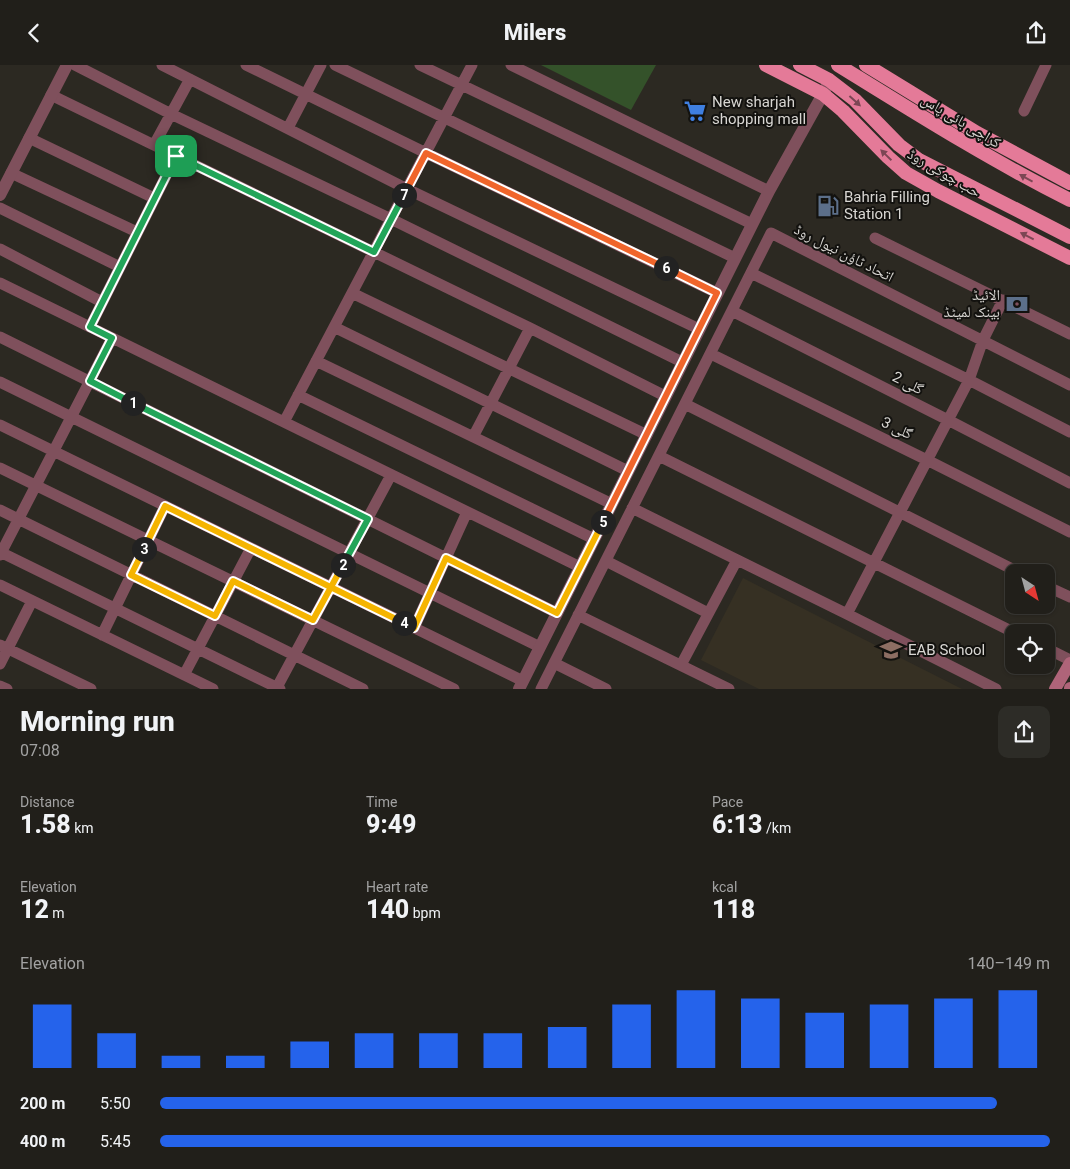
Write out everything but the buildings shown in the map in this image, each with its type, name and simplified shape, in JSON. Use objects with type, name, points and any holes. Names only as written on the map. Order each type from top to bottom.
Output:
[{"type":"highway","name":"حب چوکی روڈ","points":[[766,65],[824,94],[906,173],[1070,258]]},
{"type":"highway","points":[[800,65],[829,80],[855,100],[899,145],[919,160],[1070,237]]},
{"type":"highway","name":"کراچی بائی پاس","points":[[838,65],[968,145],[1034,183],[1070,200]]},
{"type":"highway","name":"کراچی بائی پاس","points":[[866,65],[977,133],[1070,183]]},
{"type":"main road","points":[[1055,689],[1070,661]]},
{"type":"street","points":[[0,195],[67,65]]},
{"type":"street","points":[[74,65],[170,114],[391,219],[682,362]]},
{"type":"street","points":[[162,65],[407,189],[699,329]]},
{"type":"street","points":[[246,65],[717,293]]},
{"type":"street","points":[[288,128],[321,65]]},
{"type":"street","points":[[335,65],[735,258]]},
{"type":"street","points":[[420,65],[752,224]]},
{"type":"street","points":[[284,423],[472,65]]},
{"type":"street","points":[[511,65],[769,191]]},
{"type":"street","points":[[1024,111],[1046,65]]},
{"type":"street","points":[[154,145],[190,79]]},
{"type":"street","points":[[0,425],[414,628],[521,685],[752,224],[824,94],[829,80]]},
{"type":"street","points":[[51,95],[530,328],[665,396]]},
{"type":"street","points":[[29,138],[154,198]]},
{"type":"street","points":[[90,327],[176,156]]},
{"type":"street","points":[[11,173],[138,232]]},
{"type":"street","points":[[0,208],[120,267]]},
{"type":"street","name":"اتحاد ٹاؤن نیول روڈ","points":[[541,689],[771,233],[984,341]]},
{"type":"street","points":[[875,238],[1070,334]]},
{"type":"street","points":[[0,249],[102,302]]},
{"type":"street","name":"گلی 2","points":[[751,273],[1070,432]]},
{"type":"street","points":[[0,283],[580,567]]},
{"type":"street","points":[[352,293],[647,435]]},
{"type":"street","points":[[847,614],[969,380],[1003,300]]},
{"type":"street","name":"گلی 2","points":[[732,311],[1070,483]]},
{"type":"street","points":[[334,327],[628,471]]},
{"type":"street","points":[[473,437],[530,328]]},
{"type":"street","points":[[0,337],[557,613]]},
{"type":"street","points":[[112,338],[0,553],[278,689],[313,620],[392,475]]},
{"type":"street","points":[[984,341],[1070,385]]},
{"type":"street","name":"گلی 3","points":[[710,353],[1070,532]]},
{"type":"street","points":[[316,361],[612,504]]},
{"type":"street","points":[[0,383],[540,647]]},
{"type":"street","points":[[298,395],[594,539]]},
{"type":"street","points":[[685,404],[1005,565]]},
{"type":"street","points":[[659,456],[1005,628]]},
{"type":"street","points":[[0,468],[454,689]]},
{"type":"street","points":[[102,635],[165,506]]},
{"type":"street","points":[[632,508],[996,689]]},
{"type":"street","points":[[0,510],[363,689]]},
{"type":"street","points":[[414,628],[467,512]]},
{"type":"street","points":[[184,675],[251,548]]},
{"type":"street","points":[[680,665],[737,559]]},
{"type":"street","points":[[606,561],[708,613]]},
{"type":"street","points":[[0,585],[213,689]]},
{"type":"street","points":[[1055,590],[1070,597]]},
{"type":"street","points":[[0,664],[4,647],[32,601]]},
{"type":"street","points":[[578,615],[729,689]]},
{"type":"street","points":[[4,647],[91,689]]},
{"type":"street","points":[[1055,653],[1070,661]]},
{"type":"street","points":[[554,663],[606,689]]},
{"type":"street","points":[[0,686],[7,689]]},
{"type":"shaded area","points":[[743,578],[962,689],[759,689],[701,660]]},
{"type":"green space","points":[[541,65],[656,65],[631,110]]},
{"type":"place","name":"New sharjah shopping mall","points":[[695,111]]},
{"type":"place","name":"Bahria Filling Station 1","points":[[828,206]]},
{"type":"place","name":"الائیڈ بینک لمیٹڈ","points":[[1017,304]]},
{"type":"place","name":"EAB School","points":[[891,650]]},
{"type":"route","points":[[176,156],[90,327],[112,338],[90,381],[368,519],[350,553],[331,587],[313,620],[233,581],[215,616],[131,575],[165,506],[331,587],[414,628],[446,558],[557,613],[717,293],[426,153],[374,252],[176,156]]}]
